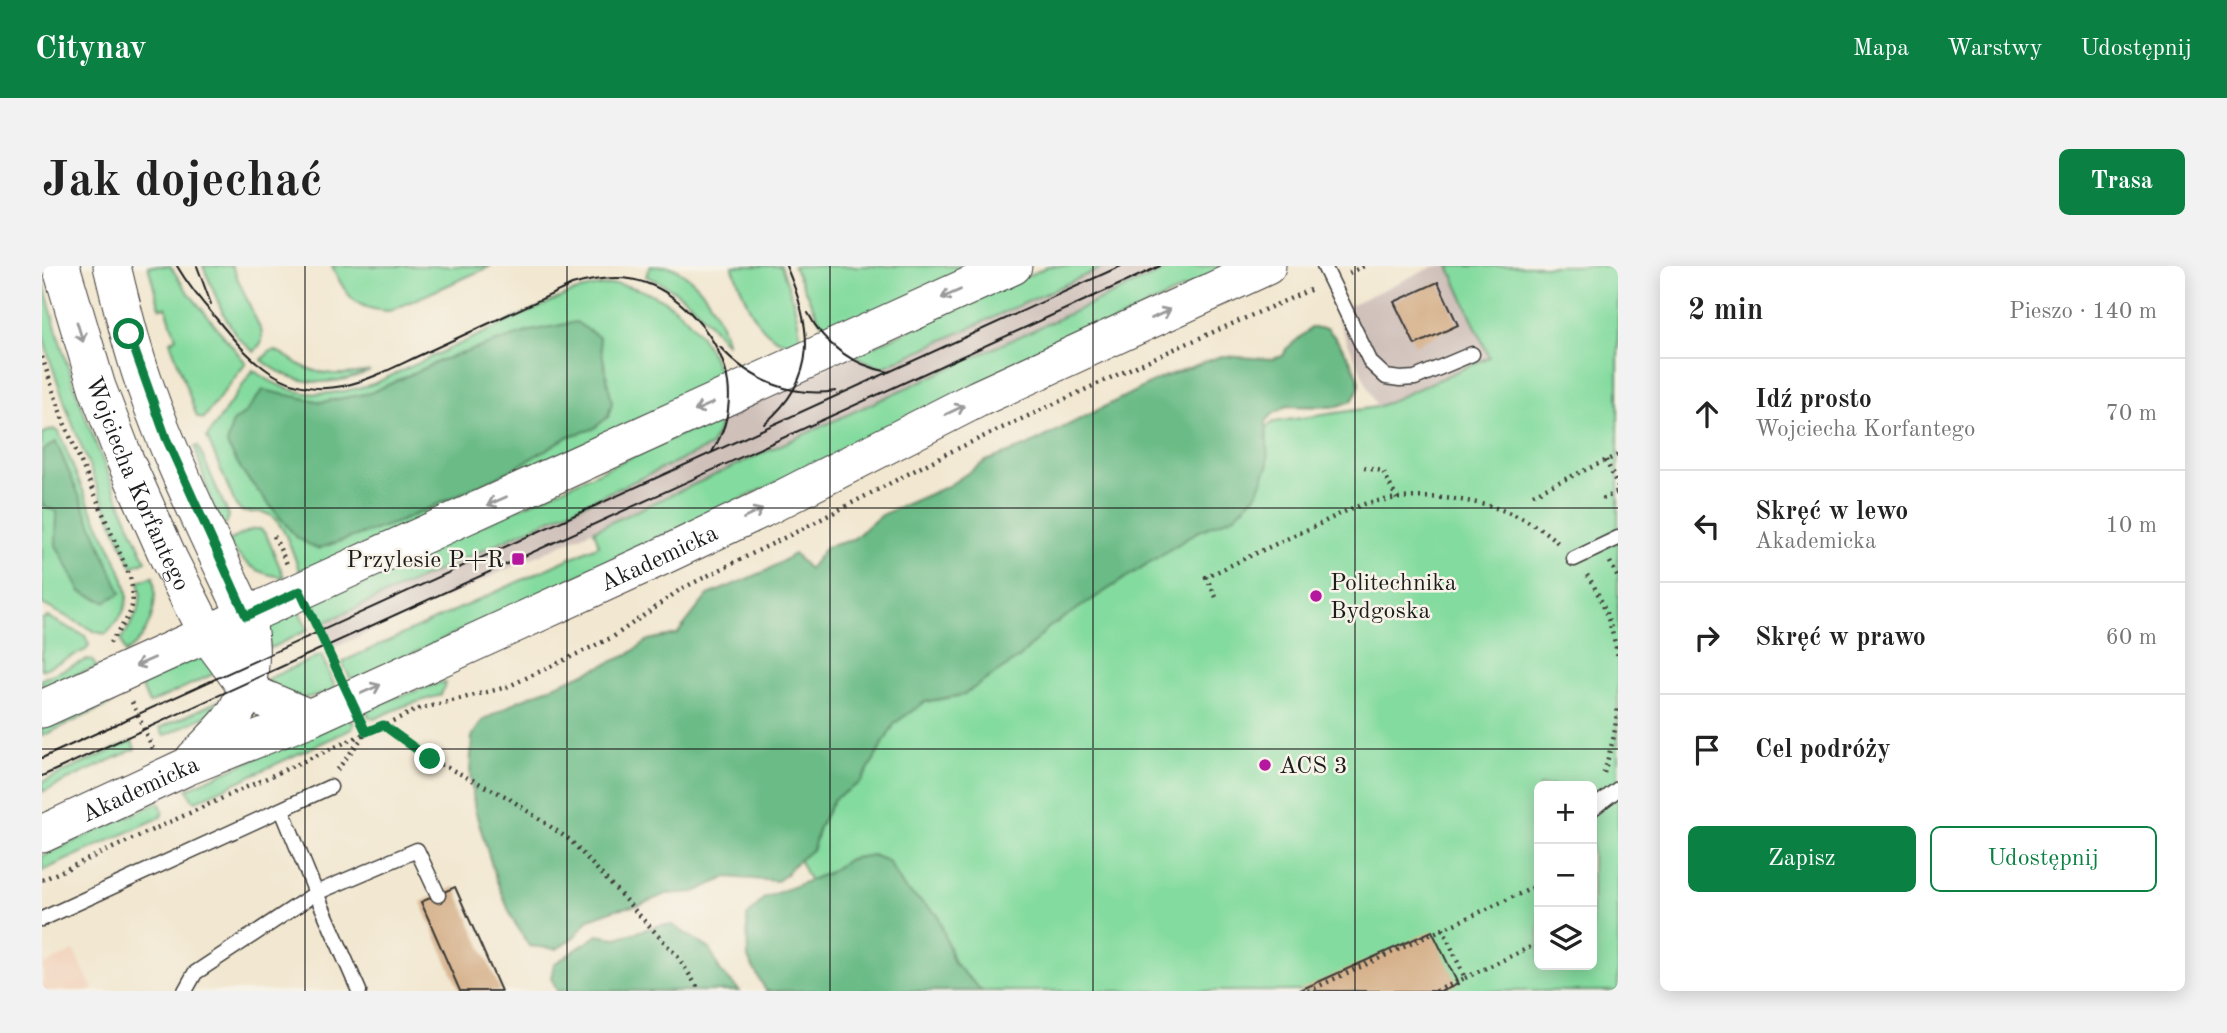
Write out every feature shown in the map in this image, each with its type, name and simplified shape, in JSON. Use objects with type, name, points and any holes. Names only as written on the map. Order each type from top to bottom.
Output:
[{"type":"street","name":"Wojciecha Korfantego","points":[[61,266],[97,387],[125,460],[169,559],[207,634],[247,686],[260,697],[309,718]]},
{"type":"street","name":"Wojciecha Korfantego","points":[[112,266],[144,381],[166,438],[246,616],[251,647],[247,686],[230,720],[176,772]]},
{"type":"street","points":[[42,709],[1013,266]]},
{"type":"street","name":"Akademicka","points":[[42,834],[176,772],[309,718],[762,509],[977,399],[1266,266]]},
{"type":"lane","points":[[1324,266],[1370,363],[1385,377],[1415,377],[1472,354]]},
{"type":"lane","points":[[1574,559],[1618,538]]},
{"type":"lane","points":[[42,919],[330,787]]},
{"type":"lane","points":[[1597,805],[1618,789]]},
{"type":"lane","points":[[282,810],[359,991]]},
{"type":"lane","points":[[185,991],[195,974],[316,893],[417,850],[438,895]]},
{"type":"path","points":[[42,880],[419,709],[507,687],[613,637],[681,589],[948,453],[1147,361],[1364,266]]},
{"type":"path","points":[[42,357],[62,420],[130,577],[134,597],[132,608],[108,646],[120,673],[176,772]]},
{"type":"path","points":[[1533,494],[1618,455]]},
{"type":"path","points":[[1602,499],[1618,489],[1606,460]]},
{"type":"path","points":[[1364,468],[1383,471],[1397,499]]},
{"type":"path","points":[[1216,597],[1206,577],[1366,503],[1432,497],[1493,507],[1525,519],[1550,535],[1574,559],[1592,583],[1615,640],[1618,658]]},
{"type":"path","points":[[275,536],[351,699]]},
{"type":"path","points":[[1603,777],[1614,736],[1618,705]]},
{"type":"path","points":[[383,725],[430,759],[507,797],[570,840],[678,957],[700,991]]},
{"type":"path","points":[[330,787],[332,776],[366,732]]},
{"type":"path","points":[[1308,991],[1534,887]]},
{"type":"path","points":[[1443,929],[1465,978]]},
{"type":"path","points":[[1436,991],[1534,945]]},
{"type":"shaded area","points":[[1106,266],[1174,266],[334,648],[323,623],[711,446],[721,416],[854,355],[876,366],[886,366]]},
{"type":"shaded area","points":[[1435,266],[1449,266],[1489,357],[1377,407],[1334,312]]},
{"type":"shaded area","points":[[74,951],[94,991],[42,991],[42,966]]},
{"type":"green space","points":[[148,266],[170,266],[246,363],[203,419],[197,417],[170,341],[176,338],[166,307],[160,308]]},
{"type":"green space","points":[[203,266],[232,266],[262,333],[262,342],[254,352],[237,337],[223,313]]},
{"type":"green space","points":[[332,266],[491,266],[390,311],[368,308],[353,299],[342,286]]},
{"type":"green space","points":[[650,266],[671,267],[701,290],[715,310],[727,345],[692,304],[672,289],[646,276]]},
{"type":"green space","points":[[732,266],[781,266],[794,304],[801,344],[786,343],[764,329],[748,305]]},
{"type":"green space","points":[[793,266],[978,266],[830,333],[820,321]]},
{"type":"green space","points":[[1049,266],[1106,266],[886,366],[876,366],[854,355]]},
{"type":"green space","points":[[1174,266],[1231,266],[352,682],[343,664],[344,661],[599,545],[594,530]]},
{"type":"green space","name":"Politechnika Bydgoska","points":[[1449,266],[1618,266],[1618,991],[864,991],[755,770],[1274,422],[1377,407],[1489,357]]},
{"type":"green space","points":[[42,275],[62,348],[87,420],[146,561],[132,567],[71,420],[48,354],[42,331]]},
{"type":"green space","points":[[617,284],[654,295],[682,314],[704,341],[721,375],[707,388],[301,574],[288,539],[278,523],[265,513],[243,512],[236,506],[207,437],[253,370],[283,387],[311,394],[356,389],[373,384],[568,294],[591,287]]},
{"type":"green space","points":[[576,322],[599,337],[612,403],[608,417],[593,429],[569,436],[508,472],[401,521],[317,549],[296,537],[244,474],[227,445],[232,423],[245,413],[263,390],[322,402],[370,393],[442,360],[530,331]]},
{"type":"green space","points":[[1311,328],[1327,328],[1352,362],[1359,385],[1352,401],[1335,407],[1287,406],[1273,414],[1266,421],[1268,466],[1257,494],[1235,516],[1197,532],[1048,628],[1019,658],[963,695],[925,702],[895,723],[861,782],[834,799],[819,827],[813,849],[792,866],[786,875],[777,881],[727,877],[695,892],[666,894],[640,905],[617,909],[589,919],[575,936],[557,949],[529,946],[512,918],[496,879],[475,810],[470,774],[472,736],[482,721],[518,701],[628,655],[648,640],[677,634],[708,595],[766,571],[794,554],[809,569],[826,547],[852,540],[881,515],[948,486],[986,461],[1027,446],[1161,378],[1221,356],[1272,359],[1283,356],[1286,349]]},
{"type":"green space","points":[[274,350],[298,364],[325,373],[370,371],[328,382],[301,380],[262,360]]},
{"type":"green space","points":[[721,416],[711,446],[323,623],[314,602]]},
{"type":"green space","points":[[53,429],[59,432],[123,576],[127,597],[125,608],[106,634],[96,632],[42,604],[42,434]]},
{"type":"green space","points":[[56,442],[121,593],[105,602],[81,592],[56,545],[57,512],[42,502],[42,451]]},
{"type":"green space","points":[[198,446],[229,516],[226,524],[221,526],[195,447]]},
{"type":"green space","points":[[253,529],[260,529],[266,534],[284,577],[258,571],[239,556],[228,541]]},
{"type":"green space","points":[[153,576],[155,598],[151,619],[141,638],[125,653],[121,640],[134,620],[139,606],[139,582]]},
{"type":"green space","points":[[298,609],[308,630],[269,649],[268,622]]},
{"type":"green space","points":[[48,617],[85,636],[89,645],[86,650],[42,670],[42,619]]},
{"type":"green space","points":[[212,647],[222,670],[149,704],[139,681]]},
{"type":"green space","points":[[321,655],[336,689],[297,698],[280,692],[267,679]]},
{"type":"green space","points":[[88,659],[92,660],[97,668],[42,686],[42,679]]},
{"type":"green space","points":[[442,682],[446,683],[441,695],[404,706],[374,719],[369,717],[365,708]]},
{"type":"green space","points":[[109,694],[113,703],[42,736],[42,725]]},
{"type":"green space","points":[[227,697],[210,714],[164,736],[160,728]]},
{"type":"green space","points":[[349,716],[354,724],[352,729],[196,801],[187,789]]},
{"type":"green space","points":[[132,741],[135,749],[42,792],[42,782]]},
{"type":"green space","points":[[159,802],[163,811],[161,817],[42,871],[42,856]]},
{"type":"green space","points":[[872,855],[888,861],[904,888],[938,915],[954,963],[982,991],[766,991],[748,958],[747,917],[764,898],[828,873],[849,859]]},
{"type":"green space","points":[[661,925],[672,925],[710,949],[720,971],[740,991],[557,991],[551,978],[554,964],[598,935],[616,938]]},
{"type":"building","points":[[1438,282],[1458,325],[1415,345],[1394,302]]},
{"type":"building","points":[[455,887],[501,991],[460,991],[421,902]]},
{"type":"building","points":[[1432,931],[1458,984],[1443,991],[1298,991]]},
{"type":"tram line","points":[[177,266],[205,305],[241,347],[269,372],[285,381],[322,388],[343,386],[375,376],[572,285],[609,278],[646,283],[667,294],[692,314],[709,335],[725,367],[729,401],[721,435],[712,452]]},
{"type":"tram line","points":[[197,266],[211,304]]},
{"type":"tram line","points":[[764,424],[795,388],[806,350],[801,309],[786,266]]},
{"type":"tram line","points":[[42,758],[1121,266]]},
{"type":"tram line","points":[[42,776],[1160,266]]},
{"type":"tram line","points":[[808,313],[823,335],[841,352],[852,359],[889,372]]},
{"type":"tram line","points":[[720,347],[745,369],[773,384],[804,392],[836,391]]},
{"type":"place","name":"Przylesie P+R","points":[[518,559]]},
{"type":"place","name":"Politechnika Bydgoska","points":[[1316,596]]},
{"type":"place","name":"ACS 3","points":[[1265,765]]},
{"type":"route","points":[[129,334],[166,438],[246,616],[300,591],[366,732],[383,725],[430,759]]}]
